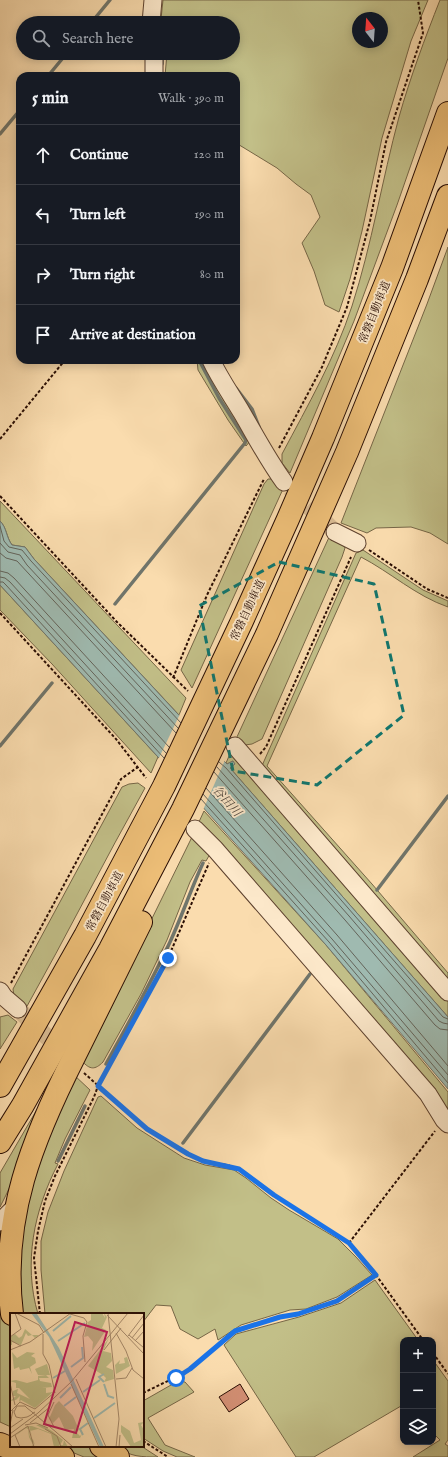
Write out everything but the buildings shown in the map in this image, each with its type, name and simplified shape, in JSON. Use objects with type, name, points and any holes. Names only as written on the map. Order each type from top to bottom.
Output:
[{"type":"highway","name":"常磐自動車道","points":[[0,1086],[86,936],[155,782],[199,715],[288,520],[323,438],[392,268],[448,113]]},
{"type":"highway","points":[[12,1313],[7,1287],[6,1216],[25,1164],[47,1110],[123,958],[189,818],[221,745],[267,634],[347,452],[418,279],[448,196]]},
{"type":"highway","points":[[0,1142],[23,1105],[110,949],[189,818]]},
{"type":"highway","points":[[0,1431],[10,1435]]},
{"type":"highway","points":[[0,1444],[31,1457]]},
{"type":"highway","points":[[39,1447],[63,1457]]},
{"type":"highway","points":[[103,1447],[118,1457]]},
{"type":"street","points":[[152,16],[154,0]]},
{"type":"street","points":[[154,60],[154,72]]},
{"type":"street","points":[[213,364],[271,464],[284,482]]},
{"type":"street","points":[[335,532],[357,543]]},
{"type":"street","points":[[221,745],[251,764],[448,992]]},
{"type":"street","points":[[189,818],[428,1094],[446,1122]]},
{"type":"street","points":[[1,996],[18,1009]]},
{"type":"path","points":[[172,678],[207,595],[271,464],[322,367],[347,307],[370,221],[386,142],[423,33],[418,0]]},
{"type":"path","points":[[0,439],[62,364]]},
{"type":"path","points":[[0,496],[117,622],[172,678],[188,692]]},
{"type":"path","points":[[251,764],[266,747],[357,543],[428,589],[448,598]]},
{"type":"path","points":[[0,613],[111,734],[138,767],[155,782]]},
{"type":"path","points":[[1,996],[121,779],[138,767]]},
{"type":"path","points":[[40,1313],[34,1258],[45,1201],[55,1176],[98,1086],[168,958],[215,849]]},
{"type":"path","points":[[84,1072],[147,1129],[188,1154],[203,1161],[239,1169],[274,1195],[349,1243],[376,1275],[422,1337]]},
{"type":"path","points":[[349,1243],[446,1122]]},
{"type":"path","points":[[144,1392],[176,1378],[190,1369],[235,1331],[280,1317],[298,1314],[337,1301],[376,1275]]},
{"type":"path","points":[[436,1357],[448,1374]]},
{"type":"path","points":[[144,1442],[168,1457]]},
{"type":"highlighted area","points":[[279,562],[374,584],[404,715],[317,785],[233,771],[199,606]]},
{"type":"shaded area","points":[[163,0],[428,0],[411,41],[382,138],[362,231],[350,279],[339,312],[325,305],[314,271],[302,243],[320,217],[311,195],[277,168],[240,145],[240,72],[165,72],[166,60],[240,60],[240,16],[161,16]]},
{"type":"shaded area","points":[[440,0],[448,0],[448,58],[397,205],[354,321],[290,473],[282,463],[282,454],[338,344],[352,306],[371,236],[399,117],[418,58]]},
{"type":"shaded area","points":[[448,247],[448,544],[430,533],[411,527],[376,528],[367,533],[341,523]]},
{"type":"shaded area","points":[[197,364],[210,364],[251,440],[246,446],[228,420],[198,370]]},
{"type":"shaded area","points":[[268,479],[273,479],[283,489],[192,688],[181,670],[264,484]]},
{"type":"shaded area","points":[[0,501],[186,698],[179,715],[34,559],[25,547],[12,545],[0,521]]},
{"type":"shaded area","points":[[331,533],[341,541],[345,548],[342,557],[262,739],[252,744],[245,745],[236,739]]},
{"type":"shaded area","points":[[363,550],[423,590],[448,601],[448,607],[425,597],[361,557],[267,766],[372,884],[448,973],[448,983],[261,768],[356,553]]},
{"type":"shaded area","points":[[0,585],[158,757],[151,773],[52,664],[0,610]]},
{"type":"shaded area","points":[[232,749],[448,998],[448,1017],[230,768],[234,764],[233,761],[227,764],[226,763]]},
{"type":"shaded area","points":[[138,783],[145,788],[26,1008],[14,996],[13,989],[122,787],[129,784]]},
{"type":"shaded area","points":[[204,811],[326,945],[448,1092],[448,1107],[444,1113],[198,824]]},
{"type":"shaded area","points":[[192,837],[210,854],[206,861],[202,860],[190,882],[167,940],[141,994],[103,1062],[95,1068],[92,1068],[82,1061]]},
{"type":"shaded area","points":[[8,1015],[17,1022],[0,1049],[0,1017]]},
{"type":"shaded area","points":[[73,1074],[90,1090],[65,1139],[55,1163],[58,1164],[37,1218],[31,1256],[31,1276],[38,1313],[20,1313],[18,1215]]},
{"type":"shaded area","points":[[101,1096],[137,1128],[184,1158],[205,1165],[234,1170],[289,1210],[338,1239],[372,1275],[337,1297],[306,1309],[290,1310],[241,1325],[218,1340],[215,1329],[198,1339],[180,1329],[171,1306],[156,1305],[144,1321],[144,1313],[45,1313],[41,1270],[41,1241],[48,1212],[64,1171],[98,1097]]},
{"type":"shaded area","points":[[43,1099],[13,1181],[0,1207],[0,1173]]},
{"type":"shaded area","points":[[2,1229],[7,1317],[10,1327],[10,1427],[0,1422],[0,1230]]},
{"type":"shaded area","points":[[375,1280],[416,1337],[400,1337],[400,1407],[314,1457],[296,1457],[224,1345],[236,1334],[299,1317],[341,1303]]},
{"type":"shaded area","points":[[436,1364],[448,1381],[448,1440],[445,1444],[448,1446],[448,1457],[413,1457],[432,1445],[436,1445],[436,1443],[440,1440],[436,1436]]},
{"type":"shaded area","points":[[178,1381],[185,1382],[194,1392],[148,1418],[165,1445],[195,1457],[177,1457],[163,1451],[144,1439],[144,1400]]},
{"type":"shaded area","points":[[59,1447],[95,1447],[108,1457],[84,1457]]},
{"type":"shaded area","points":[[118,1447],[143,1447],[158,1457],[141,1456],[122,1450]]},
{"type":"water","name":"谷田川","points":[[0,521],[12,545],[25,547],[34,559],[176,712],[227,764],[233,761],[235,764],[230,768],[448,1017],[448,1089],[326,945],[158,757],[0,585]]},
{"type":"pier","points":[[180,714],[225,760],[203,810],[158,760]]},
{"type":"waterway","points":[[97,16],[110,0]]},
{"type":"waterway","points":[[51,72],[61,60]]},
{"type":"waterway","points":[[0,134],[16,115]]},
{"type":"waterway","points":[[115,604],[245,443],[246,440],[219,398],[201,364]]},
{"type":"waterway","points":[[236,388],[252,409],[259,427]]},
{"type":"waterway","points":[[0,746],[52,683]]},
{"type":"waterway","points":[[377,890],[448,796]]},
{"type":"waterway","points":[[106,1064],[163,957],[203,863]]},
{"type":"waterway","points":[[183,1143],[310,974]]},
{"type":"waterway","points":[[58,1161],[85,1106]]},
{"type":"tunnel","points":[[290,488],[335,532]]},
{"type":"tunnel","points":[[18,1009],[64,1053]]},
{"type":"route","points":[[168,958],[98,1086],[147,1129],[188,1154],[203,1161],[227,1165],[239,1169],[274,1195],[349,1243],[376,1275],[337,1301],[298,1314],[280,1317],[235,1331],[190,1369],[176,1378]]}]
